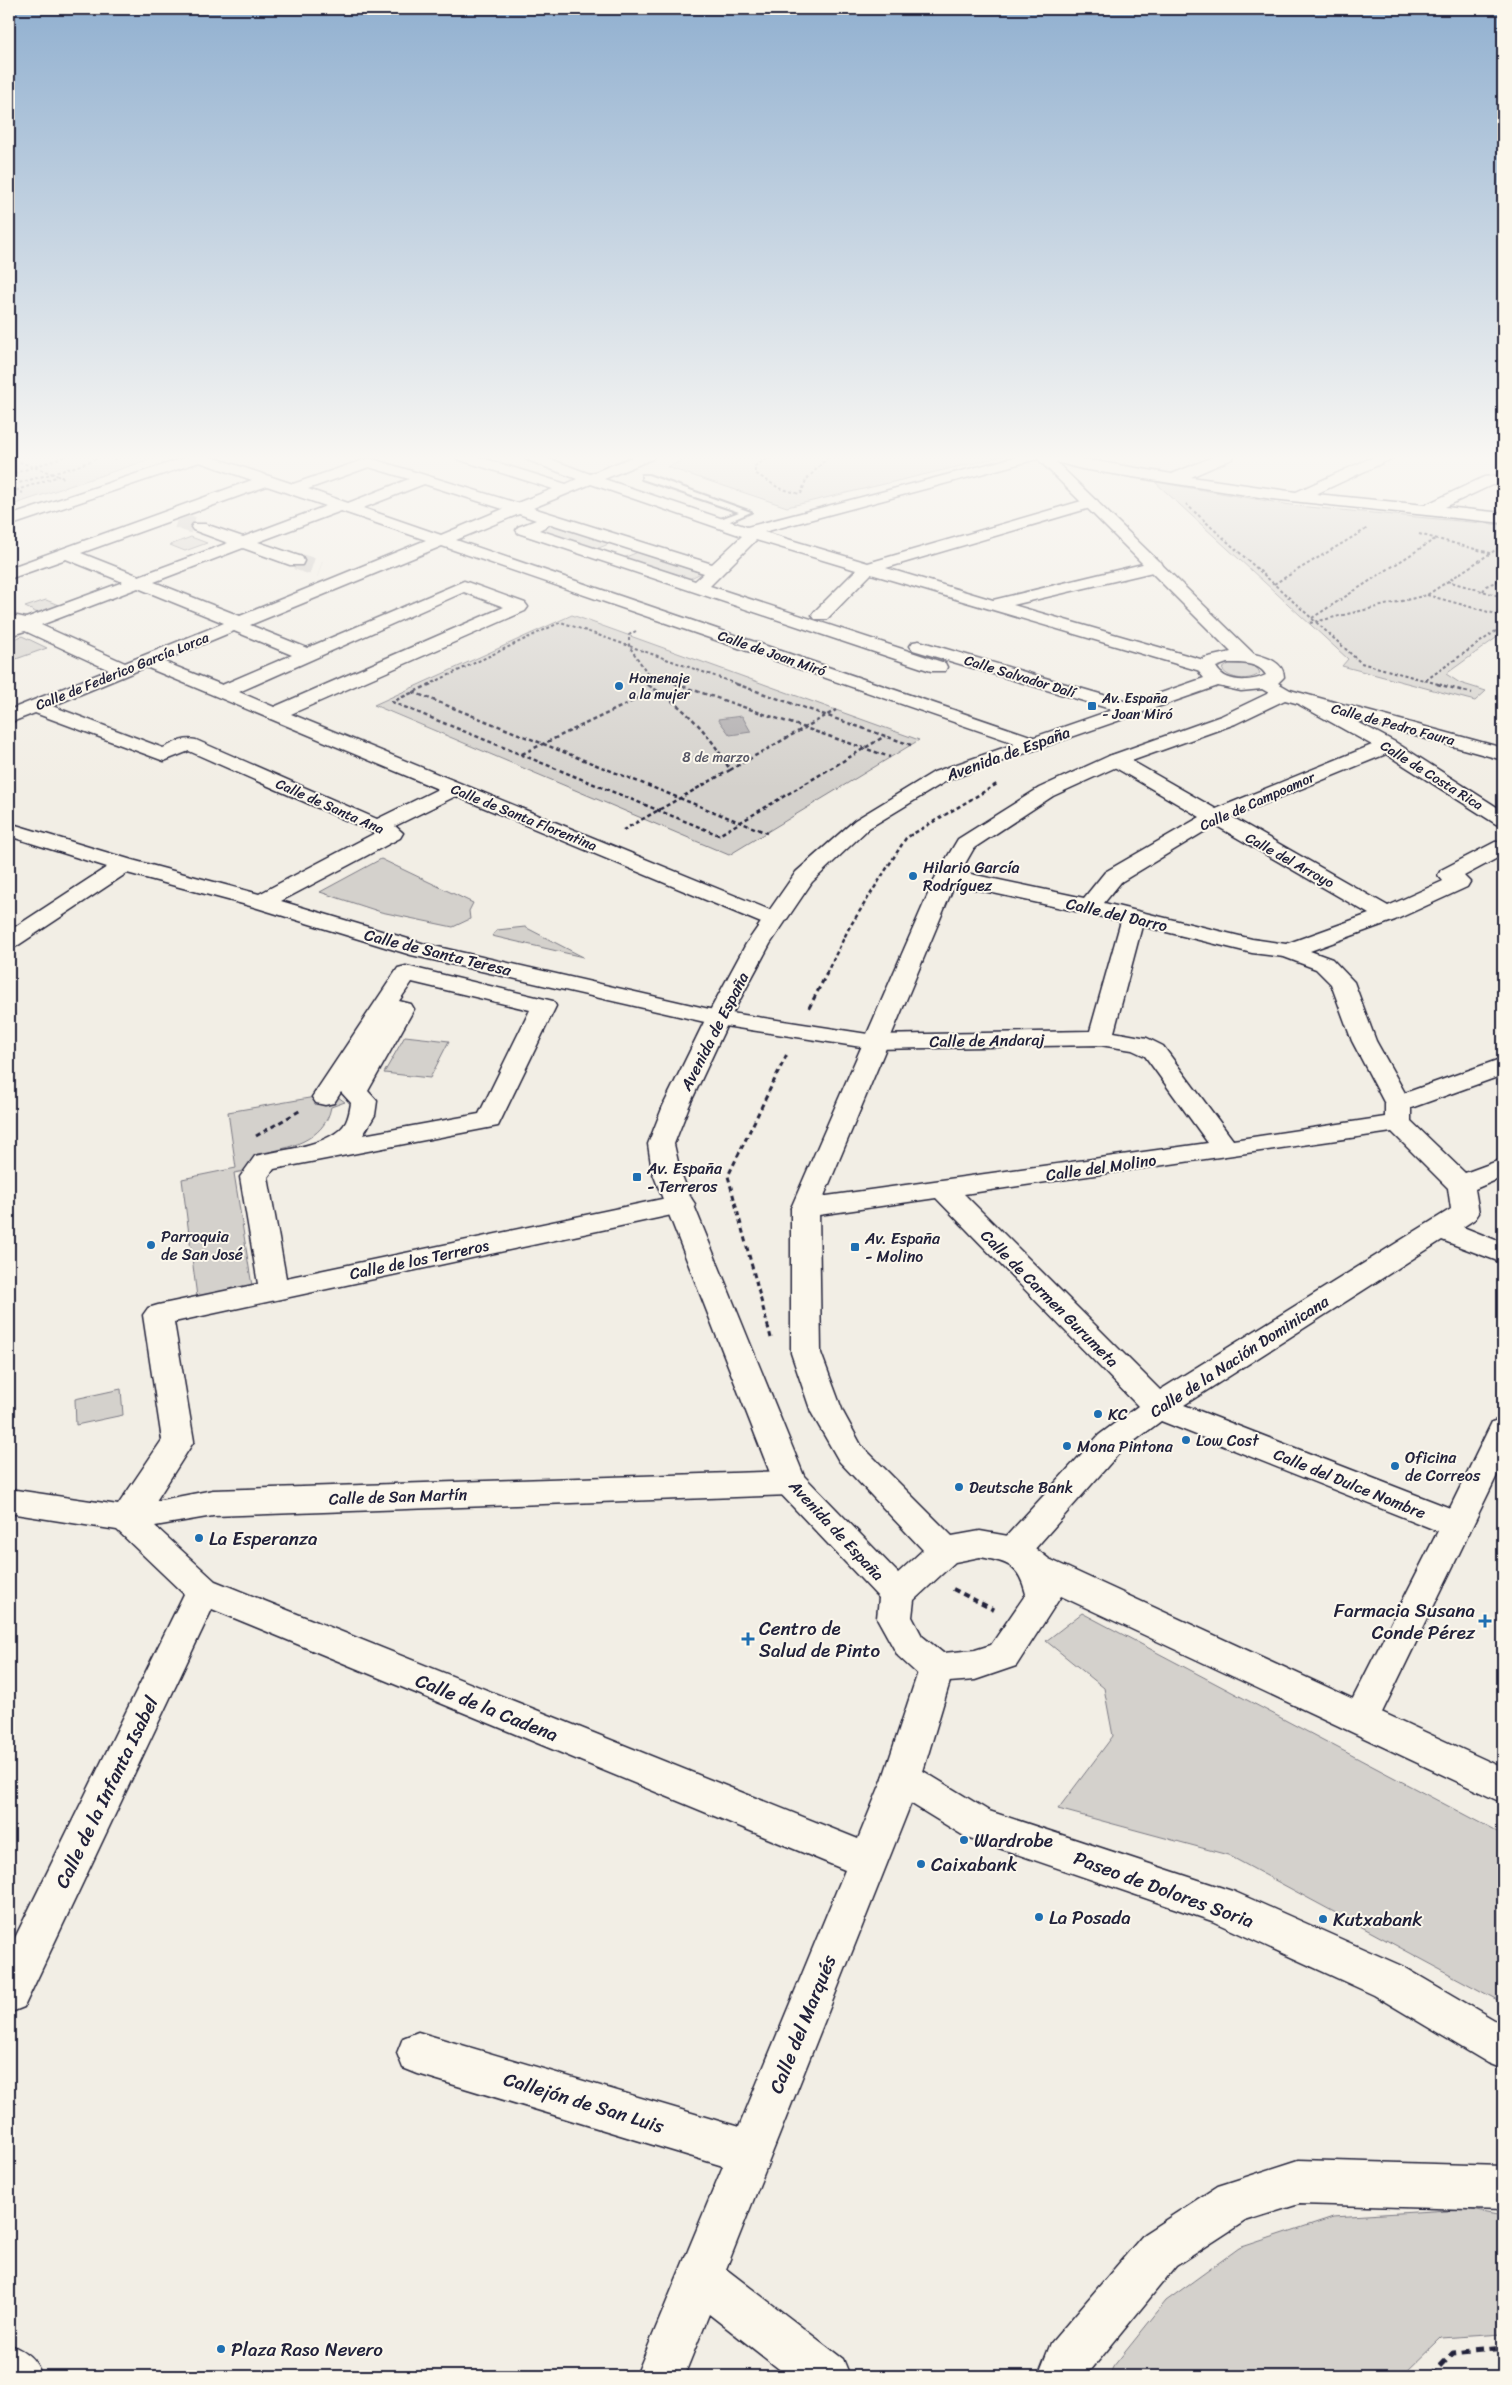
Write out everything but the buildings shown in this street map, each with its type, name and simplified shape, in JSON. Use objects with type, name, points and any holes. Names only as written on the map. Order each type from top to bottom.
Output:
[{"type":"street","points":[[9,574],[27,567]]},
{"type":"street","points":[[102,567],[307,655]]},
{"type":"street","points":[[14,624],[177,567]]},
{"type":"street","name":"Calle de Federico García Lorca","points":[[9,717],[378,567]]},
{"type":"street","points":[[221,693],[507,567]]},
{"type":"street","name":"Calle de Joan Miró","points":[[534,567],[691,593],[1032,743]]},
{"type":"street","name":"Calle Salvador Dalí","points":[[623,567],[691,593],[1134,710]]},
{"type":"street","name":"Calle Salvador Dalí","points":[[643,567],[691,593],[821,615],[1103,720]]},
{"type":"street","points":[[691,593],[716,567]]},
{"type":"street","points":[[992,605],[1150,567]]},
{"type":"street","points":[[1156,567],[1248,658],[1263,662],[1276,672],[1274,689]]},
{"type":"street","points":[[821,615],[868,568],[1168,657],[1213,673],[1241,686],[1274,689]]},
{"type":"street","points":[[328,571],[349,579]]},
{"type":"street","points":[[274,714],[519,607],[464,586]]},
{"type":"street","points":[[14,624],[125,670]]},
{"type":"street","name":"Avenida de España","points":[[897,1594],[790,1483],[681,1204],[666,1171],[661,1144],[676,1106],[718,1018],[758,944],[804,877],[862,824],[941,776],[1032,743],[1134,710],[1213,673],[1218,659],[1248,658]]},
{"type":"street","name":"Calle de Santa Florentina","points":[[147,661],[774,920]]},
{"type":"street","points":[[936,1559],[850,1453],[827,1412],[806,1353],[804,1208],[947,876],[966,844],[1046,792],[1116,760],[1228,720],[1274,689]]},
{"type":"street","name":"Calle de Pedro Faura","points":[[1274,689],[1307,701],[1503,754]]},
{"type":"street","name":"Calle de Costa Rica","points":[[1307,701],[1388,746],[1503,820]]},
{"type":"street","name":"Calle de Santa Ana","points":[[34,706],[164,755],[190,744],[392,833],[262,902]]},
{"type":"street","name":"Calle de Campoamor","points":[[1089,906],[1113,877],[1214,817],[1388,746]]},
{"type":"street","name":"Calle del Arroyo","points":[[1116,760],[1387,915]]},
{"type":"street","points":[[377,827],[454,789]]},
{"type":"street","name":"Calle de Santa Teresa","points":[[9,829],[124,865],[262,902],[420,950],[718,1018],[874,1042]]},
{"type":"street","points":[[1288,950],[1387,915],[1459,882],[1449,875],[1503,847]]},
{"type":"street","points":[[9,941],[124,865]]},
{"type":"street","name":"Calle del Darro","points":[[947,876],[1089,906],[1252,946],[1288,950]]},
{"type":"street","points":[[1100,1038],[1132,917]]},
{"type":"street","points":[[1288,950],[1324,964],[1342,982],[1364,1041],[1398,1114],[1462,1185],[1503,1167]]},
{"type":"street","points":[[274,1290],[249,1174],[265,1162],[489,1120],[544,1006],[406,974],[325,1097]]},
{"type":"street","points":[[296,1156],[346,1138],[360,1125],[364,1112],[364,1101],[354,1092],[402,1009],[384,1006]]},
{"type":"street","name":"Calle de Andaraj","points":[[874,1042],[1100,1038],[1138,1043],[1154,1051],[1226,1149]]},
{"type":"street","name":"Calle del Molino","points":[[804,1208],[1226,1149],[1398,1114],[1503,1066]]},
{"type":"street","name":"Calle de la Nación Dominicana","points":[[1026,1560],[1110,1443],[1158,1407],[1465,1213],[1462,1185]]},
{"type":"street","name":"Calle de Carmen Gurumeta","points":[[942,1189],[1158,1407]]},
{"type":"street","name":"Calle de los Terreros","points":[[126,1519],[178,1441],[158,1315],[681,1204]]},
{"type":"street","points":[[1441,1229],[1503,1254]]},
{"type":"street","name":"Calle del Dulce Nombre","points":[[1158,1407],[1458,1526]]},
{"type":"street","points":[[1361,1718],[1458,1526],[1503,1430]]},
{"type":"street","name":"Calle de San Martín","points":[[9,1501],[126,1519],[214,1503],[790,1483]]},
{"type":"street","name":"Calle de la Cadena","points":[[126,1519],[203,1591],[868,1862]]},
{"type":"street","points":[[1026,1560],[1044,1596],[1003,1656],[975,1665],[936,1668],[910,1646],[894,1618],[897,1594],[936,1559],[980,1544],[1026,1560],[1503,1786]]},
{"type":"street","name":"Calle de la Infanta Isabel","points":[[9,1993],[203,1591]]},
{"type":"street","name":"Calle del Marqués","points":[[660,2376],[902,1778],[936,1668]]},
{"type":"street","name":"Paseo de Dolores Soria","points":[[902,1778],[978,1824],[1230,1909],[1389,1981],[1503,2048]]},
{"type":"street","name":"Callejón de San Luis","points":[[418,2053],[751,2152]]},
{"type":"street","points":[[1062,2376],[1068,2360],[1160,2250],[1234,2202],[1299,2182],[1503,2188]]},
{"type":"street","points":[[700,2278],[826,2376]]},
{"type":"street","points":[[9,2368],[18,2376]]},
{"type":"path","points":[[1256,567],[1361,663],[1472,693]]},
{"type":"path","points":[[1274,584],[1302,567]]},
{"type":"path","points":[[1312,618],[1392,567]]},
{"type":"path","points":[[1310,623],[1427,594],[1468,567]]},
{"type":"path","points":[[1483,591],[1486,586],[1503,579]]},
{"type":"path","points":[[1446,581],[1503,597]]},
{"type":"path","points":[[691,593],[628,635],[629,646],[648,674],[890,758]]},
{"type":"path","points":[[1427,594],[1503,616]]},
{"type":"path","points":[[884,736],[719,835],[392,702],[561,622],[911,745]]},
{"type":"path","points":[[1426,680],[1503,626]]},
{"type":"path","points":[[648,674],[643,682],[680,704],[705,729],[716,744],[730,770]]},
{"type":"path","points":[[521,755],[656,690]]},
{"type":"path","points":[[413,692],[767,833]]},
{"type":"path","points":[[595,847],[836,710]]},
{"type":"path","points":[[772,1340],[728,1176],[849,928],[906,838],[1005,780]]},
{"type":"path","points":[[249,1174],[240,1145],[325,1097]]},
{"type":"path","points":[[936,1559],[953,1589],[1024,1625]]},
{"type":"path","points":[[1431,2376],[1453,2353],[1503,2348]]},
{"type":"green space","points":[[645,567],[684,567],[701,573],[685,581]]},
{"type":"green space","points":[[1248,567],[1503,567],[1503,633],[1446,674],[1460,683],[1486,691],[1475,701],[1342,666],[1348,659]]},
{"type":"green space","points":[[46,600],[61,606],[40,614],[25,607]]},
{"type":"green space","name":"8 de marzo","points":[[572,615],[919,740],[729,855],[374,705]]},
{"type":"green space","points":[[22,636],[47,648],[16,659],[9,656],[9,641]]},
{"type":"green space","points":[[1230,663],[1248,664],[1257,668],[1260,673],[1245,679],[1229,676],[1222,669]]},
{"type":"green space","points":[[381,859],[473,903],[469,911],[470,919],[453,927],[381,912],[320,892]]},
{"type":"green space","points":[[525,927],[583,957],[492,936],[497,930]]},
{"type":"green space","points":[[405,1036],[449,1041],[430,1078],[384,1073]]},
{"type":"green space","points":[[315,1097],[338,1097],[345,1102],[331,1107],[327,1119],[313,1135],[292,1146],[257,1154],[258,1161],[250,1170],[234,1173],[252,1286],[197,1297],[182,1179],[236,1168],[228,1112]]},
{"type":"green space","points":[[121,1389],[123,1415],[76,1425],[75,1399]]},
{"type":"green space","points":[[1082,1613],[1503,1835],[1503,2003],[1228,1855],[1058,1809],[1113,1736],[1104,1688],[1046,1641]]},
{"type":"green space","points":[[1465,2209],[1503,2216],[1503,2334],[1441,2338],[1402,2376],[1109,2376],[1113,2367],[1166,2301],[1239,2248],[1333,2217]]},
{"type":"shaded area","points":[[742,716],[751,732],[730,735],[718,719]]},
{"type":"tunnel","points":[[315,567],[320,569]]},
{"type":"place","name":"Homenaje a la mujer","points":[[619,686]]},
{"type":"place","name":"Av. España - Joan Miró","points":[[1092,706]]},
{"type":"place","name":"Hilario García Rodríguez","points":[[913,876]]},
{"type":"place","name":"Av. España - Terreros","points":[[637,1177]]},
{"type":"place","name":"Parroquia de San José","points":[[151,1245]]},
{"type":"place","name":"Av. España - Molino","points":[[855,1247]]},
{"type":"place","name":"KC","points":[[1098,1414]]},
{"type":"place","name":"Low Cost","points":[[1186,1440]]},
{"type":"place","name":"Mona Pintona","points":[[1067,1446]]},
{"type":"place","name":"Oficina de Correos","points":[[1395,1466]]},
{"type":"place","name":"Deutsche Bank","points":[[959,1487]]},
{"type":"place","name":"La Esperanza","points":[[199,1538]]},
{"type":"place","name":"Farmacia Susana Conde Pérez","points":[[1485,1621]]},
{"type":"place","name":"Centro de Salud de Pinto","points":[[748,1639]]},
{"type":"place","name":"Wardrobe","points":[[964,1840]]},
{"type":"place","name":"Caixabank","points":[[921,1864]]},
{"type":"place","name":"La Posada","points":[[1039,1917]]},
{"type":"place","name":"Kutxabank","points":[[1323,1919]]},
{"type":"place","name":"Plaza Raso Nevero","points":[[221,2349]]}]
